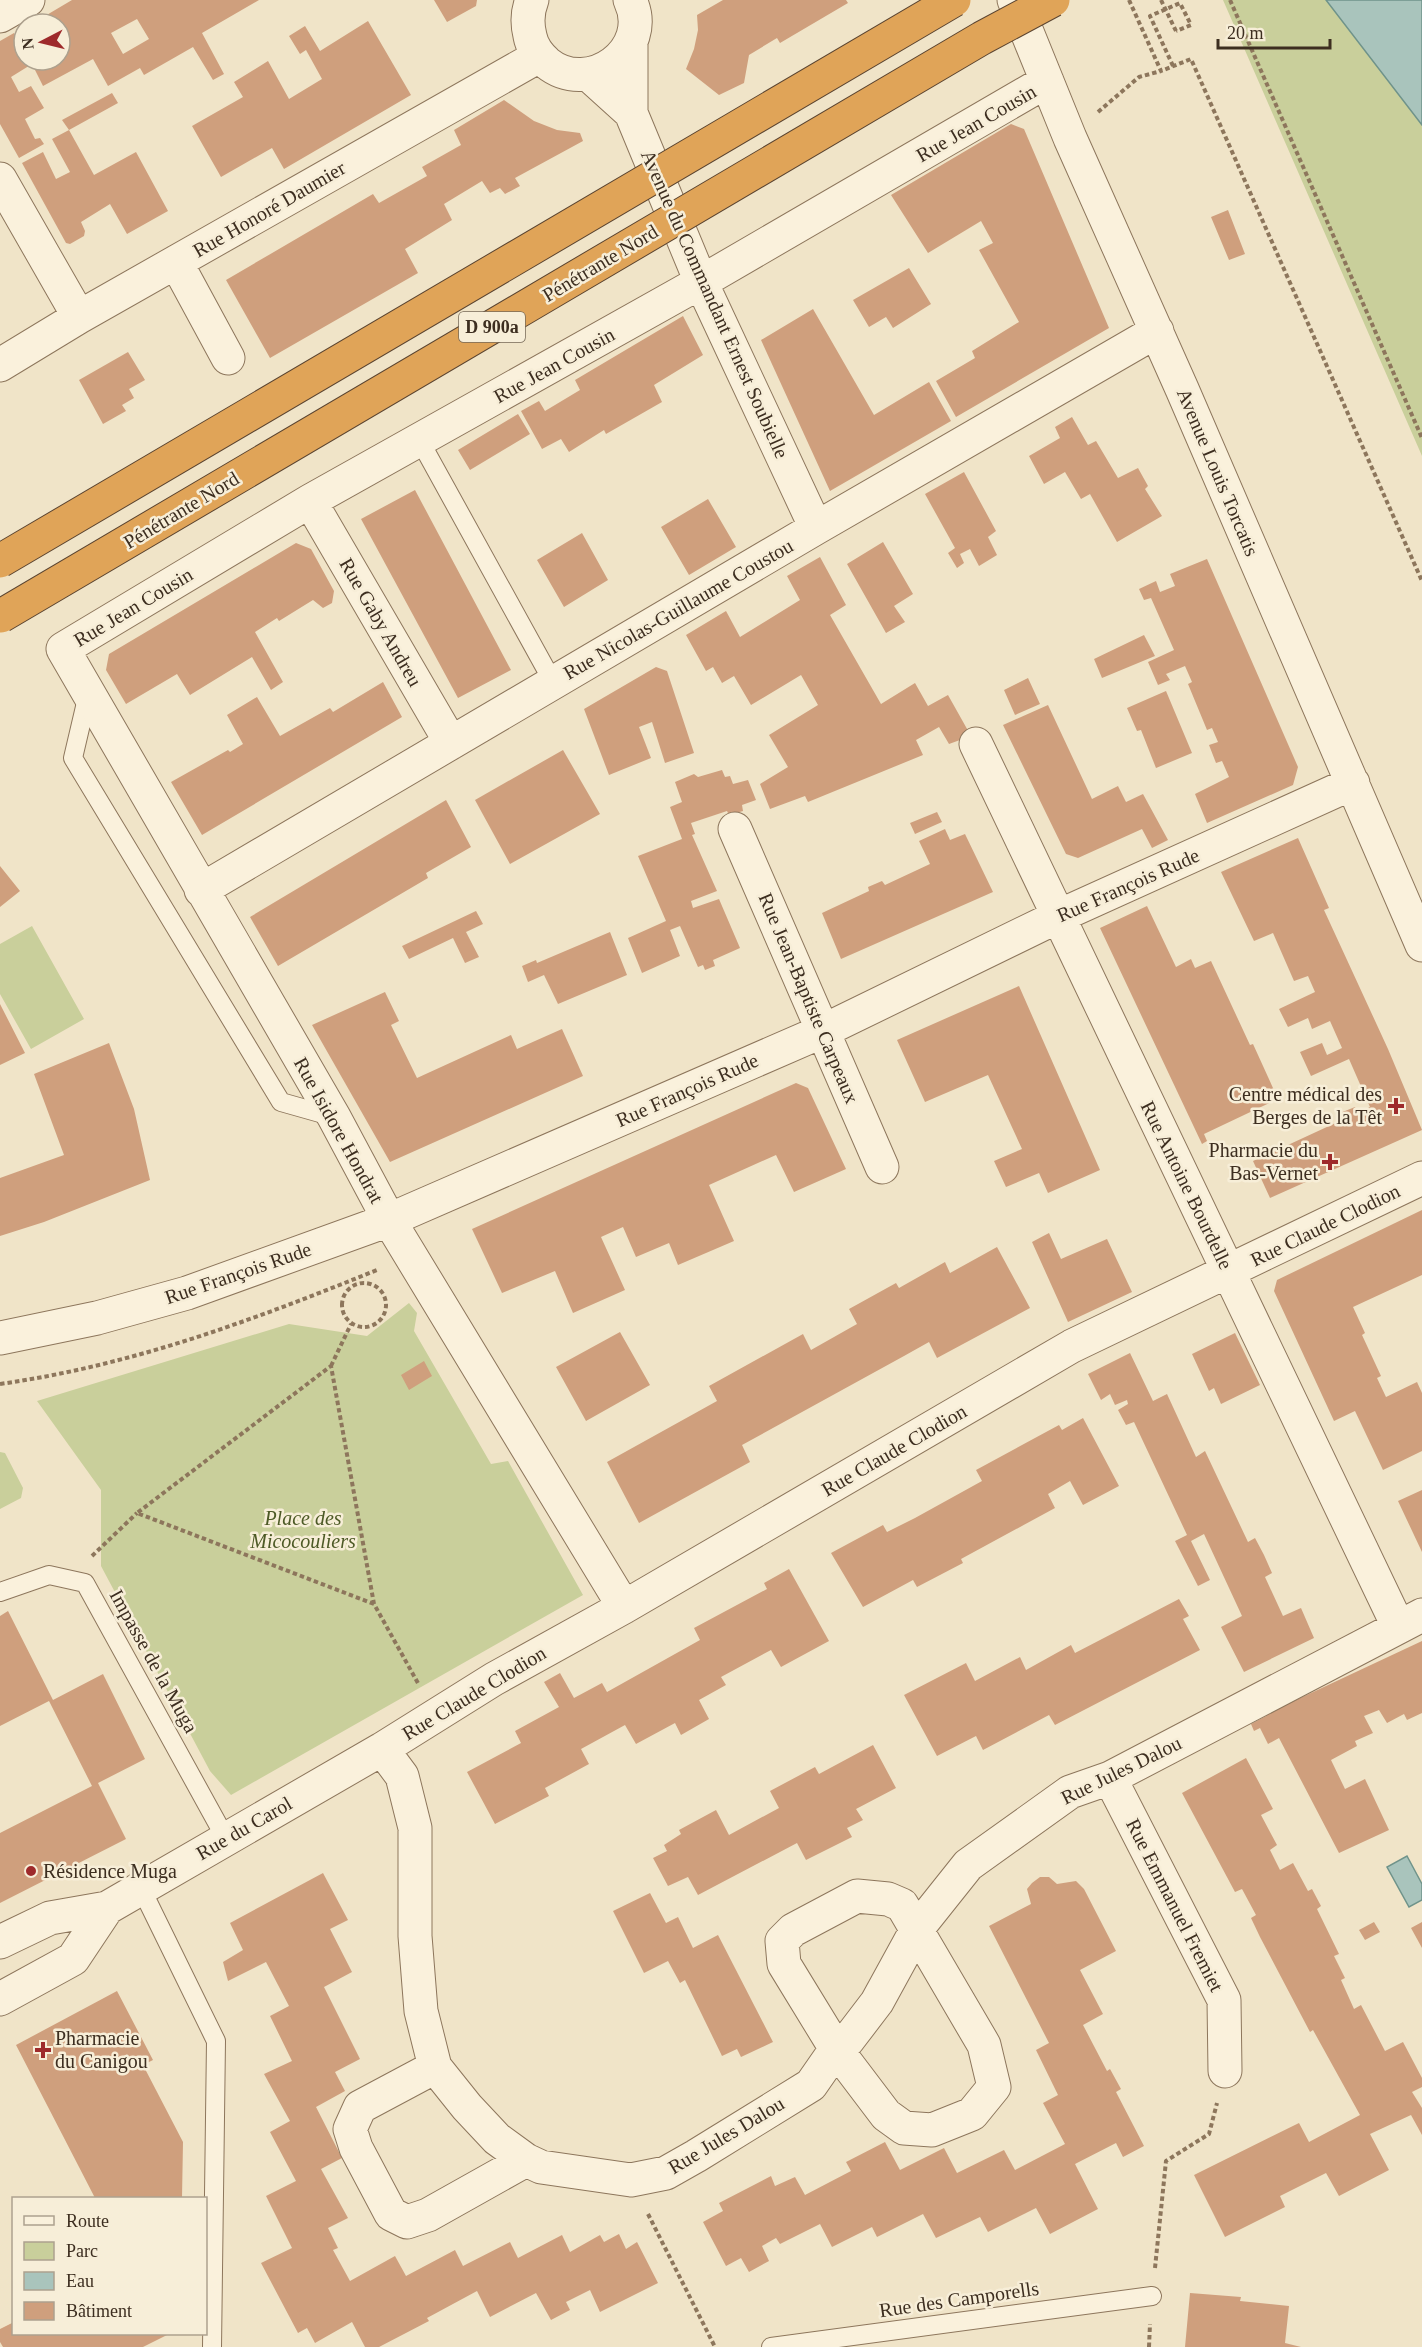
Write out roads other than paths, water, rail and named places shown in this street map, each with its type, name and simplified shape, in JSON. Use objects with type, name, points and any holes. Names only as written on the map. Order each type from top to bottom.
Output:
[{"type":"highway","name":"D 900a","points":[[0,561],[954,0]]},
{"type":"highway","name":"Pénétrante Nord","points":[[1,616],[982,38],[1053,0]]},
{"type":"street","points":[[0,16],[28,0]]},
{"type":"street","points":[[532,0],[527,23],[531,41],[539,56],[554,68],[571,75],[589,75],[607,69],[621,58],[638,16]]},
{"type":"street","name":"Avenue Louis Torcatis","points":[[1014,0],[1070,138],[1157,331],[1422,945]]},
{"type":"street","name":"Avenue du Commandant Ernest Soubielle","points":[[631,113],[638,16]]},
{"type":"street","name":"Rue Honoré Daumier","points":[[0,365],[79,317],[539,56]]},
{"type":"street","name":"Avenue du Commandant Ernest Soubielle","points":[[589,75],[631,113],[701,282],[816,528]]},
{"type":"street","name":"Rue Jean Cousin","points":[[63,649],[310,501],[701,282],[1047,81]]},
{"type":"street","points":[[0,179],[79,317]]},
{"type":"street","points":[[176,262],[228,358]]},
{"type":"street","name":"Rue Nicolas-Guillaume Coustou","points":[[201,890],[816,528],[1157,331]]},
{"type":"street","name":"Rue Gaby Andreu","points":[[310,501],[451,743]]},
{"type":"street","name":"Rue Isidore Hondrat","points":[[63,649],[334,1117],[389,1220],[624,1607]]},
{"type":"street","name":"Rue Antoine Bourdelle","points":[[976,744],[1229,1272],[1410,1621]]},
{"type":"street","name":"Rue François Rude","points":[[0,1338],[97,1318],[187,1293],[389,1220],[823,1031],[1059,916],[1353,783]]},
{"type":"street","name":"Rue Jean-Baptiste Carpeaux","points":[[735,829],[882,1167]]},
{"type":"street","name":"Rue Claude Clodion","points":[[381,1749],[494,1678],[624,1607],[1072,1346],[1422,1178]]},
{"type":"street","name":"Rue Jules Dalou","points":[[381,1749],[402,1776],[415,1828],[415,1936],[421,2011],[435,2067],[467,2107],[497,2139],[526,2160],[541,2167],[631,2180],[666,2173],[811,2085],[836,2049],[848,2040],[877,2002],[917,1929],[968,1864],[1070,1792],[1110,1779],[1410,1621]]},
{"type":"street","name":"Rue du Carol","points":[[0,1942],[50,1917],[107,1908],[381,1749]]},
{"type":"street","name":"Rue Emmanuel Fremiet","points":[[1110,1779],[1224,2000],[1225,2071]]},
{"type":"street","points":[[857,1896],[888,1899],[902,1905],[917,1929],[984,2045],[994,2087],[972,2114],[932,2130],[904,2128],[886,2115],[836,2049],[784,1964],[782,1941],[793,1930],[857,1896]]},
{"type":"street","name":"Rue du Carol","points":[[0,1999],[73,1959],[107,1908]]},
{"type":"street","points":[[435,2067],[360,2107],[350,2128],[356,2148],[391,2214],[407,2222],[428,2215],[526,2160]]},
{"type":"lane","points":[[420,441],[553,682]]},
{"type":"lane","points":[[88,694],[73,758],[281,1102],[334,1117]]},
{"type":"lane","name":"Impasse de la Muga","points":[[0,1592],[49,1575],[85,1583],[226,1839]]},
{"type":"lane","points":[[141,1888],[216,2041],[212,2347]]},
{"type":"lane","name":"Rue des Camporells","points":[[771,2347],[1152,2296]]},
{"type":"water","points":[[1326,0],[1422,0],[1422,125]]},
{"type":"water","points":[[1407,1856],[1422,1884],[1422,1900],[1409,1907],[1387,1867]]},
{"type":"place","name":"Centre médical des Berges de la Têt","points":[[1396,1106]]},
{"type":"place","name":"Pharmacie du Bas-Vernet","points":[[1330,1162]]},
{"type":"place","name":"Résidence Muga","points":[[31,1871]]},
{"type":"place","name":"Pharmacie du Canigou","points":[[43,2050]]},
{"type":"park label","name":"Place des Micocouliers","points":[[303,1530]]}]
